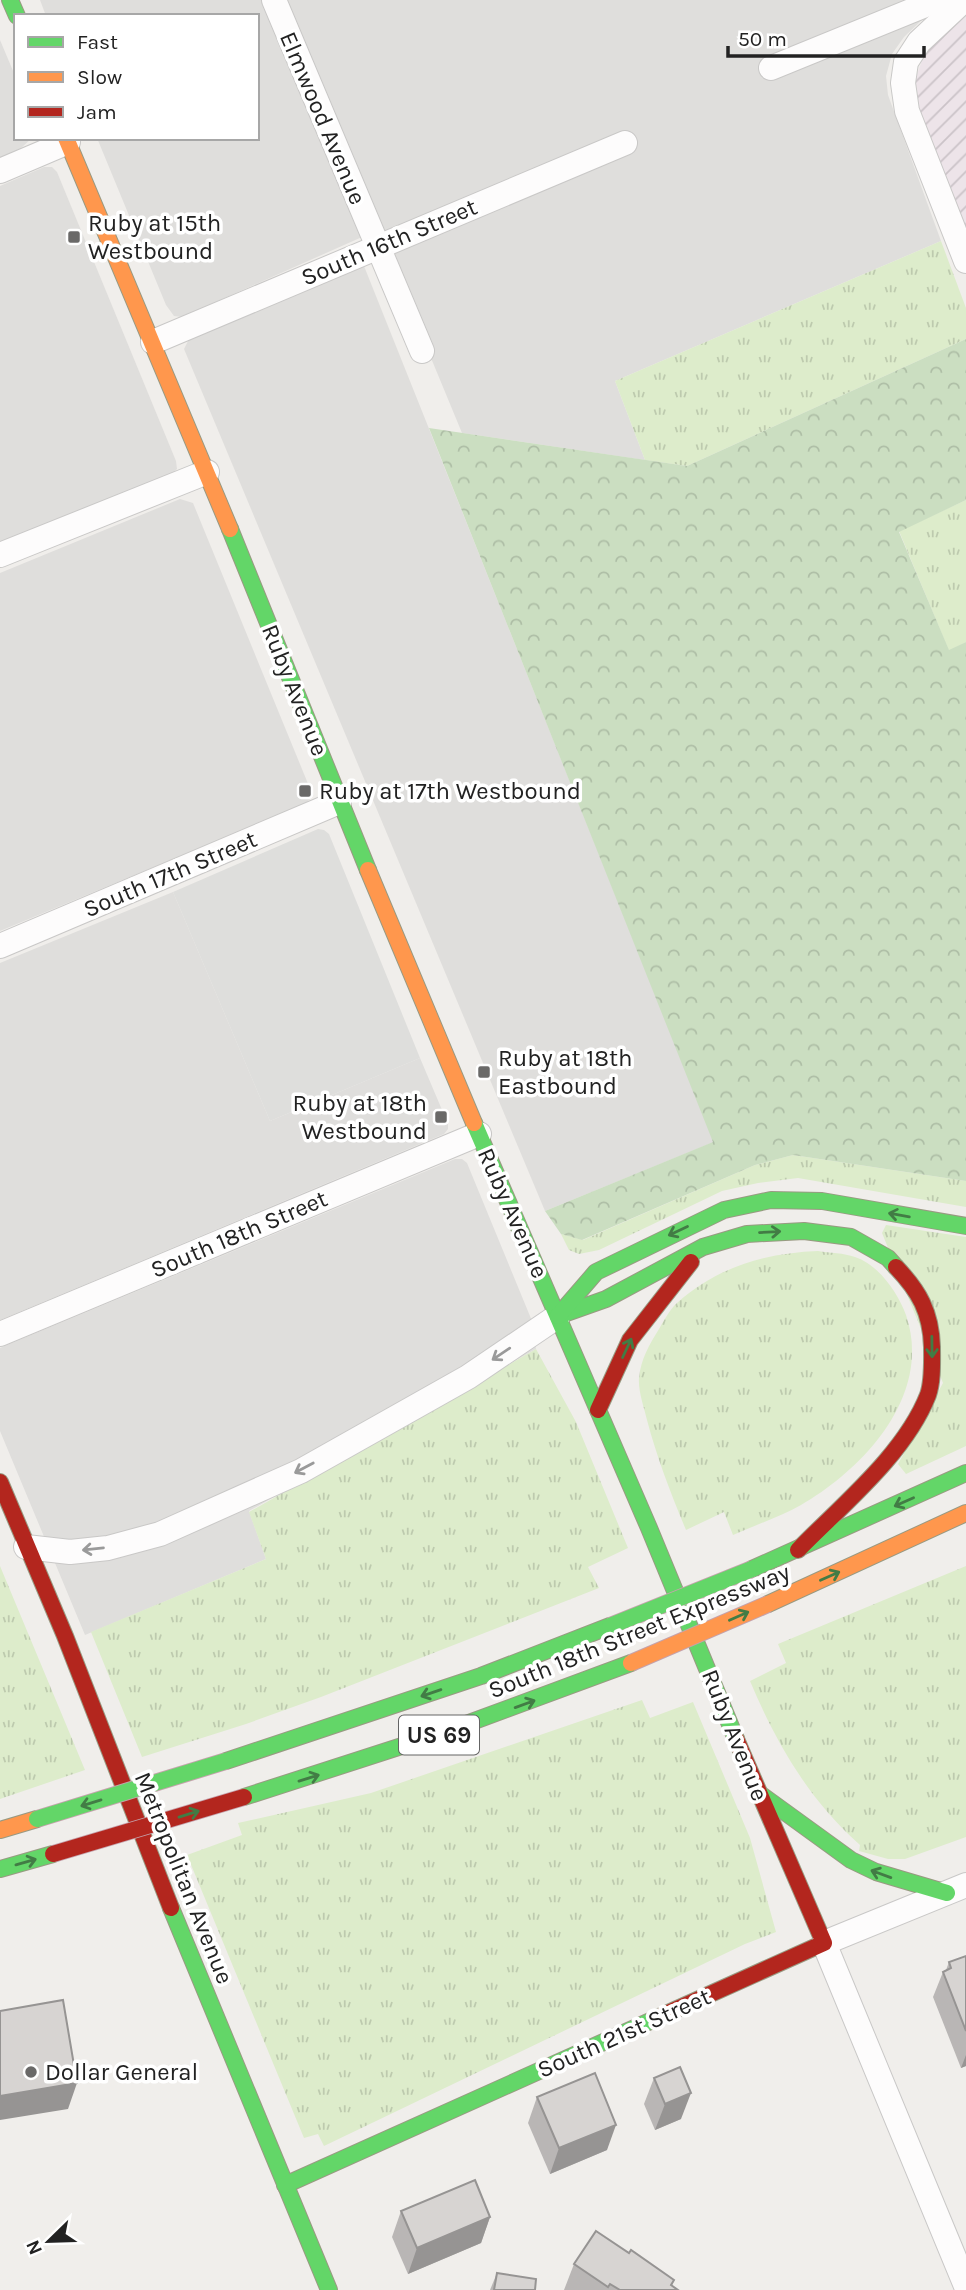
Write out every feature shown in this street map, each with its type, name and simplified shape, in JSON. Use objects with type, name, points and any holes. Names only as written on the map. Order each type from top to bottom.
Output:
[{"type":"main road","name":"Ruby Avenue","points":[[67,140],[208,472],[339,802],[757,1791],[824,1943]]},
{"type":"main road","points":[[558,1316],[596,1272],[724,1210],[771,1200],[822,1201],[966,1226]]},
{"type":"main road","points":[[558,1316],[606,1299],[703,1247],[747,1234],[804,1231],[851,1237],[888,1258],[916,1288],[931,1326],[929,1392],[913,1426],[891,1455],[798,1550]]},
{"type":"main road","points":[[598,1410],[630,1340],[703,1247]]},
{"type":"main road","name":"South 18th Street Expressway","points":[[0,1830],[226,1761],[481,1676],[798,1550],[966,1474]]},
{"type":"main road","name":"Metropolitan Avenue","points":[[0,1482],[65,1636],[161,1886],[329,2290]]},
{"type":"main road","name":"South 18th Street Expressway","points":[[0,1869],[363,1762],[534,1701],[631,1664],[966,1513]]},
{"type":"main road","points":[[902,1544],[940,1542]]},
{"type":"main road","points":[[757,1791],[851,1860],[876,1872],[956,1889]]},
{"type":"main road","name":"South 21st Street","points":[[285,2185],[824,1943]]},
{"type":"street","name":"Elmwood Avenue","points":[[274,0],[422,351]]},
{"type":"street","points":[[771,68],[933,2],[944,0]]},
{"type":"street","points":[[964,0],[919,42],[906,62],[903,83],[907,111],[966,261]]},
{"type":"street","points":[[0,171],[67,140]]},
{"type":"street","name":"South 16th Street","points":[[153,342],[625,143]]},
{"type":"street","points":[[0,555],[208,472]]},
{"type":"street","name":"South 17th Street","points":[[0,946],[339,802]]},
{"type":"street","name":"South 18th Street","points":[[0,1334],[479,1134]]},
{"type":"street","points":[[26,1547],[71,1552],[108,1548],[160,1534],[301,1471],[468,1377],[558,1316]]},
{"type":"street","name":"South 21st Street","points":[[824,1943],[956,1889]]},
{"type":"street","name":"Ruby Avenue","points":[[824,1943],[966,2286]]},
{"type":"shaded area","points":[[40,0],[262,0],[362,237],[182,317],[174,316],[166,305],[98,140],[259,140],[259,14],[45,14]]},
{"type":"shaded area","points":[[283,0],[951,0],[924,18],[904,37],[892,54],[886,76],[888,95],[941,241],[615,381],[645,460],[462,433]]},
{"type":"shaded area","points":[[966,16],[966,232],[915,101],[916,77],[923,58],[938,38]]},
{"type":"shaded area","points":[[0,40],[14,73],[14,140],[30,140],[0,160]]},
{"type":"shaded area","points":[[44,167],[52,167],[57,172],[177,469],[171,475],[0,547],[0,186]]},
{"type":"shaded area","points":[[364,266],[714,1142],[545,1211],[184,349],[190,337]]},
{"type":"shaded area","points":[[180,499],[193,503],[311,791],[310,799],[305,804],[0,931],[0,573]]},
{"type":"shaded area","points":[[318,829],[329,834],[420,1058],[270,1121],[173,892]]},
{"type":"shaded area","points":[[173,892],[270,1121],[420,1058],[448,1129],[444,1134],[0,1320],[0,963]]},
{"type":"shaded area","points":[[455,1159],[462,1159],[467,1163],[532,1321],[536,1349],[249,1511],[266,1559],[85,1635],[0,1431],[0,1348]]},
{"type":"green space","points":[[941,241],[966,308],[966,339],[687,466],[645,460],[615,381]]},
{"type":"green space","points":[[966,339],[966,500],[899,532],[949,650],[966,642],[966,1181],[793,1155],[755,1165],[582,1240],[561,1234],[545,1211],[713,1142],[429,428],[687,466]]},
{"type":"green space","points":[[966,500],[966,642],[949,651],[899,531]]},
{"type":"green space","points":[[793,1155],[966,1181],[966,1207],[798,1178],[722,1191],[599,1250],[579,1254],[569,1250],[561,1234],[583,1240],[755,1165]]},
{"type":"green space","points":[[886,1225],[966,1237],[966,1446],[906,1474],[898,1464],[943,1383],[882,1233]]},
{"type":"green space","points":[[818,1251],[864,1261],[880,1273],[898,1298],[906,1315],[912,1344],[910,1373],[902,1400],[888,1426],[848,1471],[801,1505],[733,1535],[724,1512],[686,1530],[660,1462],[639,1388],[646,1352],[674,1306],[709,1280],[725,1271],[761,1259]]},
{"type":"green space","points":[[536,1349],[576,1422],[628,1548],[588,1567],[599,1588],[321,1697],[142,1757],[91,1632],[266,1559],[249,1512]]},
{"type":"green space","points":[[0,1566],[85,1770],[0,1799]]},
{"type":"green space","points":[[966,1566],[966,1837],[905,1859],[888,1859],[859,1851],[860,1845],[825,1809],[796,1769],[771,1726],[750,1681],[786,1663],[778,1644]]},
{"type":"green space","points":[[642,1700],[650,1718],[693,1702],[750,1838],[776,1932],[745,1944],[324,2146],[318,2134],[304,2138],[187,1855],[242,1835],[238,1823],[371,1793]]},
{"type":"building","points":[[966,1956],[966,2031],[943,1972],[951,1968],[949,1962]]},
{"type":"building","points":[[63,2000],[77,2083],[0,2096],[0,2011]]},
{"type":"building","points":[[680,2067],[691,2093],[665,2104],[654,2078]]},
{"type":"building","points":[[595,2073],[616,2125],[559,2148],[537,2097]]},
{"type":"building","points":[[475,2180],[490,2217],[417,2248],[401,2211]]},
{"type":"building","points":[[596,2231],[629,2253],[631,2250],[674,2280],[671,2285],[678,2290],[620,2290],[610,2284],[608,2287],[574,2264]]},
{"type":"building","points":[[497,2273],[536,2279],[535,2290],[494,2290]]},
{"type":"traffic: fast","points":[[10,0],[16,14]]},
{"type":"traffic: fast","points":[[230,529],[368,870]]},
{"type":"traffic: fast","points":[[474,1123],[649,1528],[736,1739]]},
{"type":"traffic: fast","points":[[558,1316],[596,1272],[724,1210],[771,1200],[822,1201],[966,1226]]},
{"type":"traffic: fast","points":[[558,1316],[606,1299],[703,1247],[747,1234],[804,1231],[851,1237],[888,1258],[896,1267]]},
{"type":"traffic: fast","points":[[752,1569],[966,1473]]},
{"type":"traffic: fast","points":[[610,1626],[752,1569]]},
{"type":"traffic: fast","points":[[226,1761],[481,1676],[610,1626]]},
{"type":"traffic: fast","points":[[244,1797],[439,1734],[631,1663]]},
{"type":"traffic: fast","points":[[37,1819],[226,1761]]},
{"type":"traffic: fast","points":[[760,1794],[851,1860],[876,1872],[947,1893]]},
{"type":"traffic: fast","points":[[0,1869],[53,1854]]},
{"type":"traffic: fast","points":[[171,1908],[329,2290]]},
{"type":"traffic: fast","points":[[285,2185],[657,2018]]},
{"type":"traffic: slow","points":[[67,140],[230,529]]},
{"type":"traffic: slow","points":[[368,870],[474,1123]]},
{"type":"traffic: slow","points":[[768,1604],[966,1513]]},
{"type":"traffic: slow","points":[[631,1663],[768,1604]]},
{"type":"traffic: slow","points":[[0,1830],[37,1819]]},
{"type":"traffic: jam","points":[[598,1410],[630,1340],[691,1262]]},
{"type":"traffic: jam","points":[[798,1550],[888,1458],[918,1417],[928,1395],[932,1365],[929,1323],[917,1294],[896,1267]]},
{"type":"traffic: jam","points":[[0,1482],[65,1636],[171,1908]]},
{"type":"traffic: jam","points":[[657,2018],[824,1943],[736,1739]]},
{"type":"traffic: jam","points":[[53,1854],[244,1797]]},
{"type":"place","name":"Ruby at 15th Westbound","points":[[74,237]]},
{"type":"place","name":"Ruby at 17th Westbound","points":[[305,791]]},
{"type":"place","name":"Ruby at 18th Eastbound","points":[[484,1072]]},
{"type":"place","name":"Ruby at 18th Westbound","points":[[441,1117]]},
{"type":"place","name":"Dollar General","points":[[31,2072]]}]
